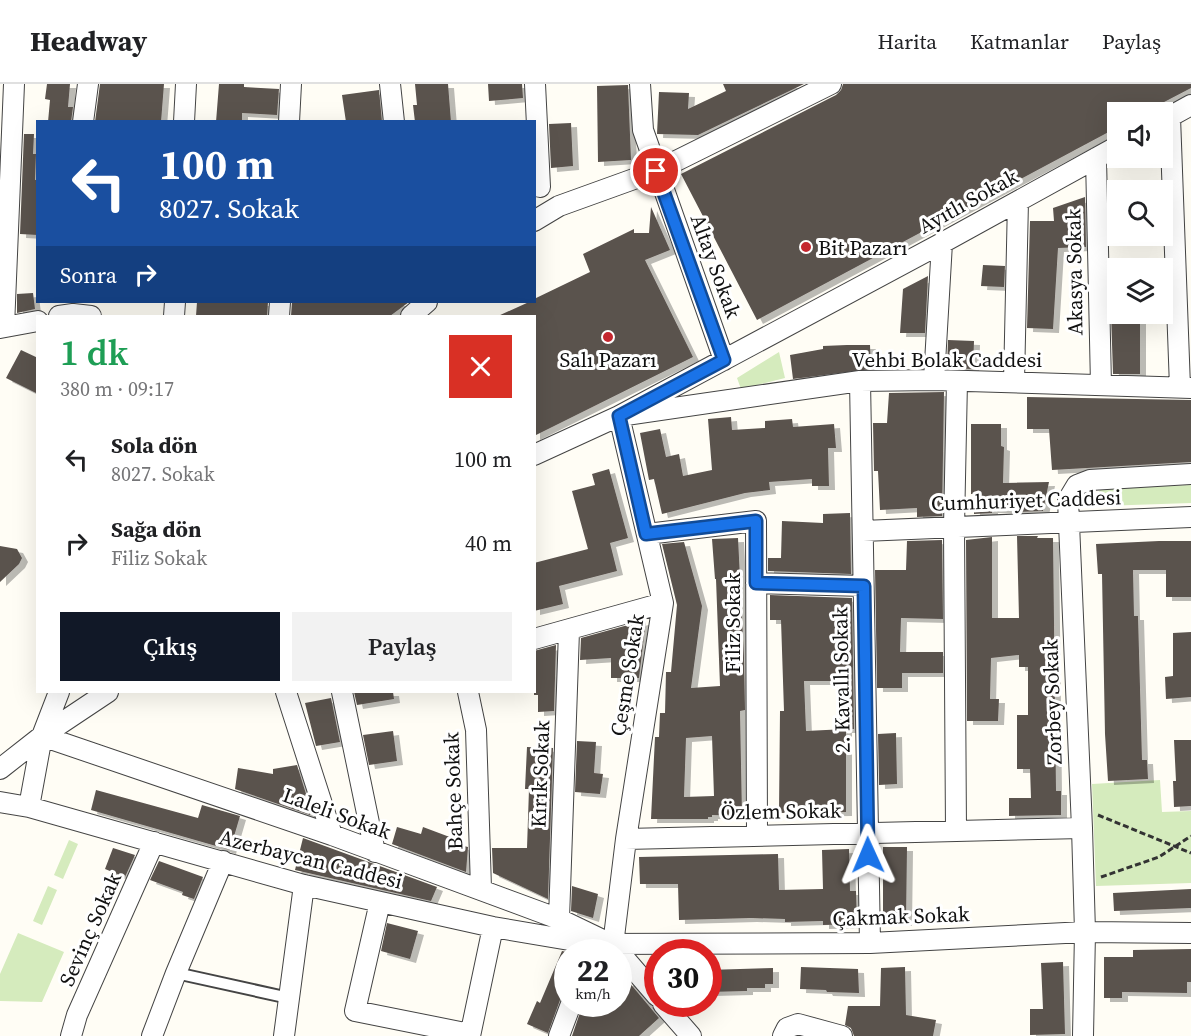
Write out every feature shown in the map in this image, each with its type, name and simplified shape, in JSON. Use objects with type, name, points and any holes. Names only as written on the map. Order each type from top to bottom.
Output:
[{"type":"street","points":[[14,84],[2,328],[36,321]]},
{"type":"street","points":[[83,120],[88,84]]},
{"type":"street","points":[[184,120],[186,84]]},
{"type":"street","points":[[289,120],[291,84]]},
{"type":"street","points":[[390,84],[394,120]]},
{"type":"street","points":[[535,84],[536,120]]},
{"type":"street","name":"Altay Sokak","points":[[640,84],[643,130],[724,360]]},
{"type":"street","points":[[536,220],[559,206],[656,171],[831,84]]},
{"type":"street","points":[[1173,115],[1191,105]]},
{"type":"street","points":[[536,136],[537,187],[559,206]]},
{"type":"street","name":"Ayıtlı Sokak","points":[[619,416],[1107,152]]},
{"type":"street","name":"Akasya Sokak","points":[[1096,158],[1101,385]]},
{"type":"street","points":[[1169,168],[1185,387]]},
{"type":"street","points":[[1014,382],[1018,201]]},
{"type":"street","points":[[934,380],[942,243]]},
{"type":"street","points":[[412,315],[426,303]]},
{"type":"street","name":"Vehbi Bolak Caddesi","points":[[536,454],[619,416],[860,381],[934,380],[1185,387]]},
{"type":"street","name":"2. Kavallı Sokak","points":[[860,381],[870,943]]},
{"type":"street","points":[[956,831],[954,527],[957,381]]},
{"type":"street","name":"Çeşme Sokak","points":[[614,939],[626,839],[663,603],[619,416]]},
{"type":"street","name":"Zorbey Sokak","points":[[1083,1036],[1085,932],[1068,500],[1077,485],[1090,480],[1191,474]]},
{"type":"street","name":"Cumhuriyet Caddesi","points":[[863,531],[1191,517]]},
{"type":"street","name":"Filiz Sokak","points":[[646,534],[756,521],[757,836]]},
{"type":"street","points":[[756,583],[864,586]]},
{"type":"street","points":[[536,639],[663,603]]},
{"type":"street","name":"Kırık Sokak","points":[[559,919],[569,631]]},
{"type":"street","points":[[29,807],[42,736],[59,693]]},
{"type":"street","points":[[0,769],[42,736],[106,693]]},
{"type":"street","points":[[290,693],[332,835]]},
{"type":"street","points":[[342,693],[375,852]]},
{"type":"street","name":"Bahçe Sokak","points":[[468,693],[476,730],[481,888]]},
{"type":"street","name":"Laleli Sokak","points":[[42,736],[481,888],[559,919],[601,939]]},
{"type":"street","name":"Azerbaycan Caddesi","points":[[0,802],[29,807],[304,885],[554,940]]},
{"type":"street","name":"Özlem Sokak","points":[[626,839],[1082,828]]},
{"type":"street","name":"Sevinç Sokak","points":[[71,1036],[77,1015],[154,842]]},
{"type":"street","points":[[152,1036],[223,861]]},
{"type":"street","points":[[284,1036],[304,885]]},
{"type":"street","points":[[380,902],[355,1011],[470,1035],[493,927]]},
{"type":"street","name":"Çakmak Sokak","points":[[632,945],[870,943],[1085,932],[1191,933]]},
{"type":"street","points":[[632,967],[644,981]]},
{"type":"street","points":[[559,1036],[566,1017]]},
{"type":"street","points":[[674,1017],[691,1036]]},
{"type":"street","points":[[783,1036],[787,1028],[798,1024],[842,1036]]},
{"type":"lane","points":[[176,973],[289,998]]},
{"type":"path","points":[[1081,808],[1174,848],[1191,853]]},
{"type":"path","points":[[1083,888],[1102,876],[1159,856],[1191,836]]},
{"type":"green space","points":[[779,352],[785,378],[741,389],[737,378]]},
{"type":"green space","points":[[1191,485],[1191,503],[1102,506],[1099,503],[1099,491],[1102,488]]},
{"type":"green space","points":[[1160,780],[1162,812],[1191,811],[1191,883],[1096,886],[1092,784]]},
{"type":"green space","points":[[69,840],[78,844],[63,879],[54,875]]},
{"type":"green space","points":[[48,886],[57,890],[42,925],[33,921]]},
{"type":"green space","points":[[18,933],[64,952],[42,1002],[0,1001],[0,974]]},
{"type":"building","points":[[47,84],[70,84],[68,107],[73,107],[71,120],[48,120],[50,100],[45,99]]},
{"type":"building","points":[[100,84],[164,84],[161,120],[95,120]]},
{"type":"building","points":[[219,84],[244,84],[244,87],[279,89],[277,115],[242,113],[242,120],[216,120]]},
{"type":"building","points":[[415,84],[448,84],[451,120],[415,120],[413,105],[417,105]]},
{"type":"building","points":[[488,84],[522,84],[523,98],[489,101]]},
{"type":"building","points":[[723,84],[804,84],[698,135],[657,134],[659,92],[689,93],[688,109],[726,91]]},
{"type":"building","name":"Bit Pazarı","points":[[843,84],[1191,84],[1191,88],[1164,102],[1107,102],[1107,133],[757,320],[681,174],[836,95]]},
{"type":"building","points":[[628,85],[631,160],[598,162],[597,86]]},
{"type":"building","points":[[379,90],[382,120],[346,120],[342,95]]},
{"type":"building","points":[[571,123],[573,166],[551,168],[549,124]]},
{"type":"building","points":[[24,134],[34,134],[36,235],[20,234]]},
{"type":"building","points":[[1085,197],[1086,247],[1058,248],[1053,329],[1027,328],[1030,221],[1054,221],[1053,208]]},
{"type":"building","name":"Salı Pazarı","points":[[651,207],[670,250],[645,260],[693,357],[536,435],[536,315],[500,315],[527,303],[536,303],[536,298],[590,272],[583,254],[634,229],[634,233],[649,233]]},
{"type":"building","points":[[983,265],[1005,266],[1004,287],[981,286]]},
{"type":"building","points":[[928,276],[925,333],[900,333],[903,289]]},
{"type":"building","points":[[33,293],[35,309],[17,313],[17,294]]},
{"type":"building","points":[[197,303],[268,303],[267,315],[196,315]]},
{"type":"building","points":[[292,303],[408,303],[391,315],[291,315]]},
{"type":"building","points":[[1111,324],[1140,324],[1140,374],[1113,374]]},
{"type":"building","points":[[948,340],[974,341],[973,369],[947,368]]},
{"type":"building","points":[[870,345],[871,369],[793,379],[790,355],[823,349],[823,346]]},
{"type":"building","points":[[21,350],[36,357],[36,393],[6,378]]},
{"type":"building","points":[[944,392],[942,516],[917,517],[917,508],[880,510],[878,471],[874,471],[873,423],[887,423],[889,393]]},
{"type":"building","points":[[1027,397],[1191,400],[1191,462],[1052,470],[1049,429],[1027,429]]},
{"type":"building","points":[[731,417],[732,430],[765,428],[765,421],[792,419],[793,427],[834,424],[836,448],[828,448],[829,486],[812,486],[812,479],[769,482],[770,490],[745,493],[662,514],[654,479],[649,480],[640,433],[660,429],[666,457],[679,454],[683,476],[712,470],[708,419]]},
{"type":"building","points":[[971,424],[1001,424],[1001,446],[1004,447],[1003,483],[1049,482],[1043,511],[1016,512],[1016,509],[992,509],[992,513],[974,514],[974,494],[971,494]]},
{"type":"building","points":[[609,469],[628,538],[610,543],[617,571],[559,586],[563,604],[536,611],[536,562],[588,549],[572,491],[595,485],[592,474]]},
{"type":"building","points":[[850,513],[851,574],[768,571],[768,558],[781,558],[782,521],[823,523],[823,514]]},
{"type":"building","points":[[1017,536],[1053,538],[1056,791],[1061,791],[1061,815],[1009,816],[1009,798],[1031,798],[1030,769],[1017,769],[1017,715],[1028,715],[1028,667],[1019,667],[1019,655],[991,658],[990,699],[999,699],[998,721],[967,721],[966,540],[992,537],[992,618],[1019,618]]},
{"type":"building","points":[[738,538],[745,710],[740,711],[742,816],[712,815],[708,819],[651,819],[655,737],[659,737],[660,713],[665,713],[666,672],[671,672],[677,605],[662,544],[684,542],[702,606],[691,688],[720,686],[716,579],[712,539]],"holes":[[[712,736],[714,796],[684,797],[686,738]]]},
{"type":"building","points":[[942,540],[943,619],[901,618],[900,652],[943,652],[943,673],[902,673],[902,688],[877,688],[875,570],[906,570],[907,541]]},
{"type":"building","points":[[1191,541],[1191,597],[1166,597],[1166,570],[1133,570],[1134,616],[1138,616],[1142,760],[1147,760],[1148,779],[1108,781],[1102,574],[1098,574],[1096,544]]},
{"type":"building","points":[[0,546],[17,549],[22,558],[19,564],[0,582]]},
{"type":"building","points":[[770,595],[852,598],[854,729],[846,729],[846,812],[779,813],[780,711],[784,711],[781,620],[770,620]],"holes":[[[804,681],[837,681],[838,729],[846,729],[806,731]]]},
{"type":"building","points":[[646,620],[639,678],[611,678],[611,658],[580,660],[581,638]]},
{"type":"building","points":[[1191,632],[1191,697],[1166,699],[1165,677],[1173,676],[1173,633]]},
{"type":"building","points":[[556,645],[554,711],[538,712],[538,695],[534,695],[536,693],[536,650]]},
{"type":"building","points":[[354,693],[393,693],[394,699],[357,705]]},
{"type":"building","points":[[331,698],[340,742],[316,746],[305,703]]},
{"type":"building","points":[[393,731],[397,761],[369,765],[363,735]]},
{"type":"building","points":[[896,733],[897,784],[879,785],[878,734]]},
{"type":"building","points":[[1174,740],[1191,740],[1191,806],[1174,807],[1173,781],[1176,781]]},
{"type":"building","points":[[577,741],[596,742],[594,773],[603,774],[600,794],[575,792]]},
{"type":"building","points":[[527,747],[553,748],[548,899],[493,873],[492,848],[527,848],[529,789],[525,789]]},
{"type":"building","points":[[297,765],[311,810],[310,815],[235,789],[238,768],[273,774],[273,769]]},
{"type":"building","points":[[96,790],[198,818],[202,805],[240,816],[230,850],[91,810]]},
{"type":"building","points":[[397,827],[421,834],[423,827],[447,836],[457,837],[455,844],[468,847],[466,872],[392,844]]},
{"type":"building","points":[[303,838],[437,887],[431,901],[295,870]]},
{"type":"building","points":[[883,847],[907,847],[906,922],[883,922]]},
{"type":"building","points":[[113,848],[135,855],[125,877],[105,869]]},
{"type":"building","points":[[849,849],[850,891],[856,891],[857,924],[823,925],[823,921],[785,922],[785,919],[751,918],[679,920],[678,884],[640,884],[639,857],[778,854],[779,890],[823,889],[822,850]]},
{"type":"building","points":[[159,861],[203,877],[194,899],[182,895],[183,892],[150,880]]},
{"type":"building","points":[[572,886],[598,894],[593,918],[571,911]]},
{"type":"building","points":[[1191,889],[1191,908],[1114,911],[1113,893]]},
{"type":"building","points":[[387,923],[418,931],[410,959],[381,951]]},
{"type":"building","points":[[1191,949],[1191,982],[1187,982],[1187,993],[1122,992],[1122,998],[1104,998],[1104,957],[1133,957],[1133,950]]},
{"type":"building","points":[[1063,962],[1065,1034],[1030,1035],[1030,1009],[1043,1009],[1041,963]]},
{"type":"building","points":[[801,967],[858,969],[859,993],[800,989]]},
{"type":"building","points":[[905,967],[906,1015],[936,1020],[933,1036],[854,1036],[851,1028],[845,1025],[848,1006],[880,1006],[881,968]]},
{"type":"building","points":[[773,968],[773,984],[765,984],[765,988],[747,988],[747,991],[722,992],[722,970]]},
{"type":"building","points":[[554,970],[554,1016],[548,1033],[527,1024],[537,1001],[540,1003]]},
{"type":"building","points":[[632,986],[644,1000],[644,1017],[659,1018],[639,1036],[572,1036],[579,1017],[632,1017]]},
{"type":"place","name":"Bit Pazarı","points":[[806,247]]},
{"type":"place","name":"Salı Pazarı","points":[[608,337]]},
{"type":"route","points":[[656,171],[724,360],[619,416],[646,534],[756,521],[756,583],[864,586],[868,855]]}]
